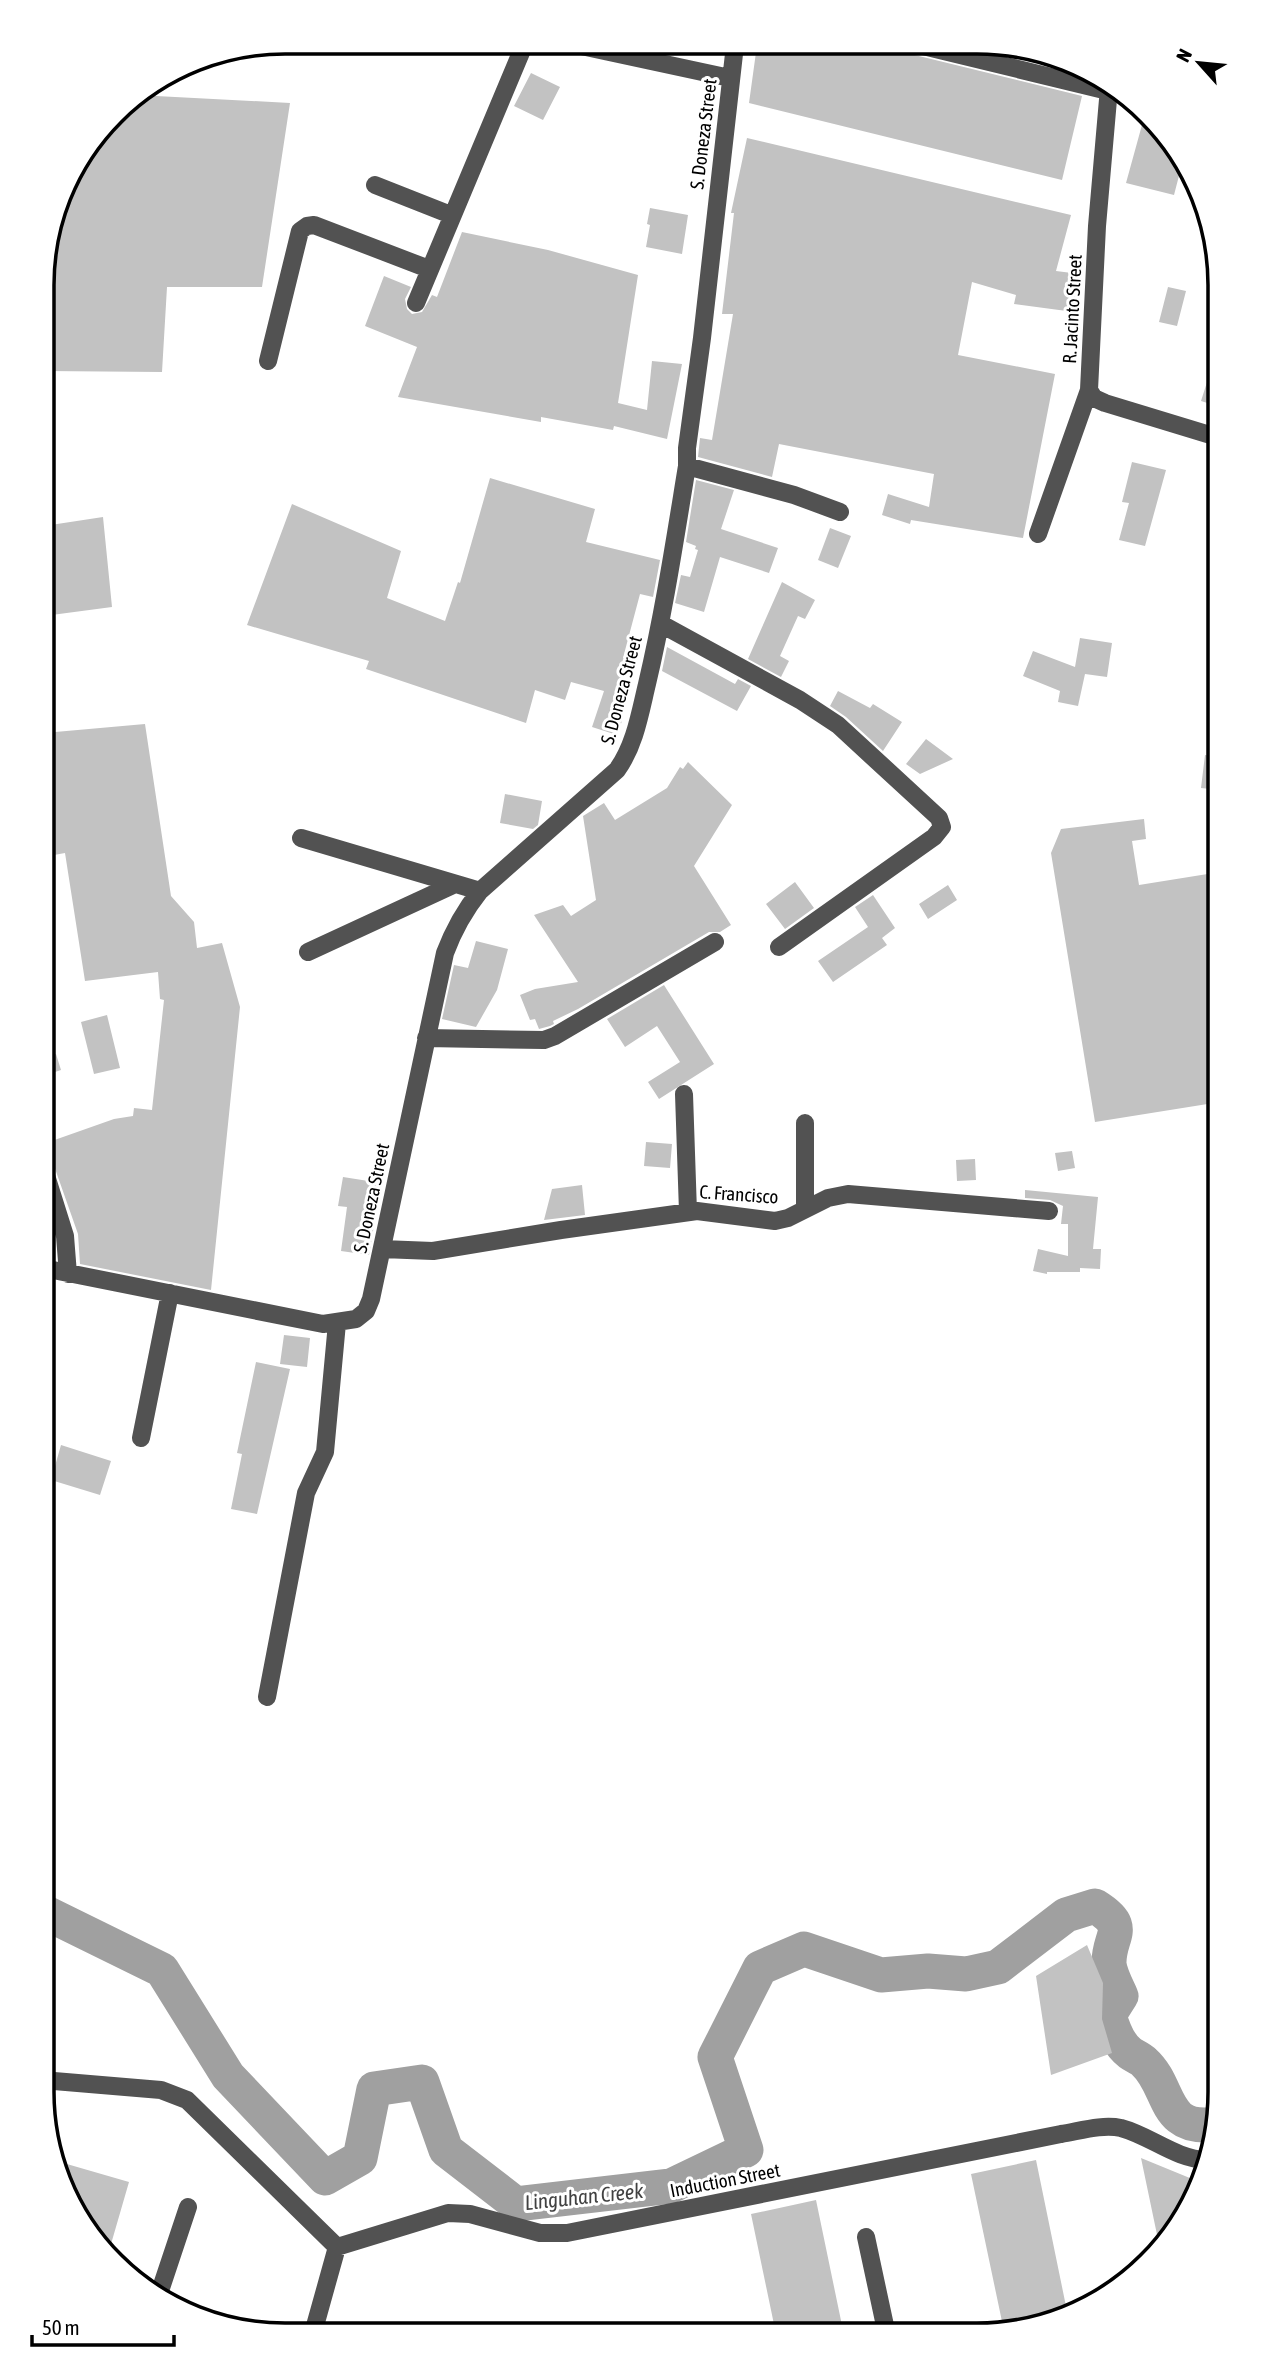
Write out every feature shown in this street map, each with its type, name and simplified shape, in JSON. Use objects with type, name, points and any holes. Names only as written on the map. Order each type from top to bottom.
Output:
[{"type":"street","name":"S. Doneza Street","points":[[337,1323],[356,1320],[366,1311],[371,1299],[426,1038],[450,940],[463,912],[480,891],[608,779],[624,761],[635,734],[661,624],[687,466],[734,54]]},
{"type":"street","points":[[957,54],[1094,87]]},
{"type":"street","points":[[416,303],[519,55]]},
{"type":"street","points":[[621,55],[730,78]]},
{"type":"street","name":"R. Jacinto Street","points":[[1108,95],[1097,226],[1089,390],[1094,398],[1105,403],[1208,434]]},
{"type":"street","points":[[375,185],[451,215]]},
{"type":"street","points":[[268,362],[300,231],[307,226],[314,225],[429,269]]},
{"type":"street","points":[[1038,534],[1089,390]]},
{"type":"street","points":[[687,466],[772,488],[840,512]]},
{"type":"street","points":[[661,624],[800,700],[838,725],[939,818],[942,827],[934,837],[779,947]]},
{"type":"street","points":[[301,838],[480,891]]},
{"type":"street","points":[[308,952],[455,884]]},
{"type":"street","points":[[426,1038],[544,1040],[715,942]]},
{"type":"street","points":[[684,1094],[688,1212]]},
{"type":"street","points":[[805,1123],[805,1209]]},
{"type":"street","name":"C. Francisco","points":[[382,1249],[433,1251],[697,1211],[775,1221],[788,1218],[828,1198],[848,1194],[1049,1210]]},
{"type":"street","points":[[54,1201],[65,1236],[68,1274]]},
{"type":"street","points":[[54,1271],[323,1324],[337,1323],[325,1452],[306,1493],[267,1697]]},
{"type":"street","points":[[141,1437],[170,1293]]},
{"type":"street","points":[[54,2081],[161,2090],[187,2100],[337,2247],[316,2323]]},
{"type":"street","name":"Induction Street","points":[[337,2247],[448,2213],[470,2214],[540,2234],[567,2233],[1047,2136],[1104,2127],[1121,2128],[1197,2160]]},
{"type":"street","points":[[161,2287],[188,2207]]},
{"type":"street","points":[[866,2237],[884,2323]]},
{"type":"building","points":[[756,54],[911,54],[1082,96],[1062,180],[749,103]]},
{"type":"building","points":[[531,73],[560,87],[543,120],[514,106]]},
{"type":"building","points":[[154,96],[290,103],[262,287],[167,287],[162,372],[54,371],[56,255],[62,225],[72,197],[93,157],[112,133]]},
{"type":"building","points":[[1142,125],[1169,157],[1179,175],[1174,195],[1126,183]]},
{"type":"building","points":[[747,138],[1071,215],[1056,271],[1080,274],[1074,312],[1014,304],[1016,295],[972,282],[958,355],[1055,374],[1023,538],[911,520],[910,524],[882,515],[888,494],[929,507],[934,474],[779,444],[772,477],[698,457],[700,438],[712,440],[733,314],[722,314],[734,213],[731,213]]},
{"type":"building","points":[[650,208],[688,215],[682,254],[646,247]]},
{"type":"building","points":[[462,232],[548,250],[638,275],[618,403],[647,410],[652,361],[682,364],[667,439],[614,426],[613,430],[541,417],[541,422],[398,397],[417,347],[365,326],[384,276],[411,287],[405,299],[407,309],[412,314],[422,312],[432,295],[437,297]]},
{"type":"building","points":[[1168,287],[1186,291],[1177,326],[1159,322]]},
{"type":"building","points":[[1208,379],[1208,403],[1201,401]]},
{"type":"building","points":[[1132,462],[1166,470],[1145,546],[1119,540],[1129,503],[1122,502]]},
{"type":"building","points":[[490,478],[595,509],[586,542],[660,560],[653,597],[640,594],[623,658],[627,659],[613,715],[623,718],[617,735],[592,727],[604,691],[571,682],[565,700],[535,690],[526,723],[366,669],[369,661],[247,625],[292,504],[401,551],[387,598],[445,621],[458,582],[460,583]]},
{"type":"building","points":[[696,480],[734,490],[721,529],[778,548],[769,573],[720,557],[704,612],[675,603],[681,575],[690,577],[698,550],[695,549],[696,546],[686,542]]},
{"type":"building","points":[[103,517],[112,607],[54,615],[54,524]]},
{"type":"building","points":[[830,528],[851,536],[838,568],[818,560]]},
{"type":"building","points":[[782,582],[815,600],[805,619],[798,616],[780,656],[789,661],[781,677],[748,659]]},
{"type":"building","points":[[1080,638],[1112,643],[1107,677],[1085,674],[1078,706],[1058,702],[1060,691],[1023,676],[1033,651],[1075,667]]},
{"type":"building","points":[[667,647],[735,684],[738,679],[751,686],[737,711],[662,671]]},
{"type":"building","points":[[838,691],[870,708],[873,704],[902,722],[883,751],[830,706]]},
{"type":"building","points":[[145,724],[171,896],[194,922],[197,948],[222,943],[240,1007],[211,1290],[80,1264],[78,1234],[54,1166],[54,1140],[114,1119],[133,1116],[134,1108],[152,1110],[164,1000],[160,999],[158,972],[85,981],[65,853],[54,855],[54,732]]},
{"type":"building","points":[[926,739],[953,759],[920,774],[906,764]]},
{"type":"building","points":[[1205,755],[1208,755],[1208,789],[1201,788]]},
{"type":"building","points":[[688,762],[732,805],[694,866],[731,925],[720,932],[709,932],[553,1021],[554,1024],[539,1029],[535,1019],[530,1020],[520,995],[535,989],[578,982],[534,915],[563,905],[571,916],[596,900],[583,816],[604,803],[615,820],[667,788],[680,767],[683,769]]},
{"type":"building","points":[[505,794],[542,801],[538,825],[533,829],[500,823]]},
{"type":"building","points":[[1144,819],[1146,839],[1132,841],[1139,885],[1208,874],[1208,1104],[1095,1122],[1051,853],[1061,829]]},
{"type":"building","points":[[795,882],[814,908],[785,929],[766,904]]},
{"type":"building","points":[[948,885],[957,900],[928,919],[919,904]]},
{"type":"building","points":[[873,895],[895,928],[882,938],[887,945],[833,982],[818,961],[868,927],[855,907]]},
{"type":"building","points":[[476,941],[508,949],[497,990],[476,1027],[442,1019],[454,965],[468,968]]},
{"type":"building","points":[[664,985],[714,1064],[659,1099],[648,1082],[680,1062],[657,1026],[625,1047],[607,1019]]},
{"type":"building","points":[[107,1015],[120,1068],[94,1074],[81,1022]]},
{"type":"building","points":[[54,1055],[61,1070],[54,1072]]},
{"type":"building","points":[[646,1142],[672,1144],[670,1168],[644,1166]]},
{"type":"building","points":[[1072,1151],[1075,1168],[1058,1171],[1055,1153]]},
{"type":"building","points":[[975,1159],[976,1180],[957,1181],[956,1160]]},
{"type":"building","points":[[343,1177],[381,1183],[369,1255],[341,1251],[347,1207],[338,1206]]},
{"type":"building","points":[[582,1185],[585,1215],[544,1220],[552,1189]]},
{"type":"building","points":[[1025,1190],[1098,1197],[1093,1249],[1101,1249],[1100,1269],[1080,1268],[1080,1272],[1047,1274],[1033,1271],[1038,1249],[1068,1256],[1068,1224],[1061,1224],[1063,1206],[1050,1200],[1025,1198]]},
{"type":"building","points":[[284,1335],[310,1338],[307,1367],[280,1364]]},
{"type":"building","points":[[256,1362],[290,1369],[257,1514],[231,1509],[242,1454],[237,1453]]},
{"type":"building","points":[[61,1445],[111,1461],[100,1495],[54,1481],[54,1470]]},
{"type":"building","points":[[1087,1945],[1103,1983],[1102,2019],[1112,2053],[1051,2075],[1036,1976]]},
{"type":"building","points":[[1141,2158],[1191,2178],[1177,2207],[1157,2235]]},
{"type":"building","points":[[1036,2160],[1066,2305],[1051,2311],[1002,2321],[971,2174]]},
{"type":"building","points":[[65,2164],[129,2182],[111,2243],[93,2220]]},
{"type":"building","points":[[816,2200],[842,2323],[774,2323],[751,2214]]},
{"type":"waterway","name":"Linguhan Creek","points":[[54,1917],[162,1970],[228,2076],[325,2178],[360,2158],[374,2089],[422,2082],[446,2150],[516,2204],[671,2186],[746,2150],[715,2057],[760,1968],[804,1949],[881,1975],[928,1971],[966,1974],[998,1967],[1066,1915],[1095,1906],[1106,1914],[1115,1926],[1109,1964],[1121,1996],[1109,2015],[1119,2041],[1153,2072],[1176,2114],[1185,2121],[1205,2125]]}]
